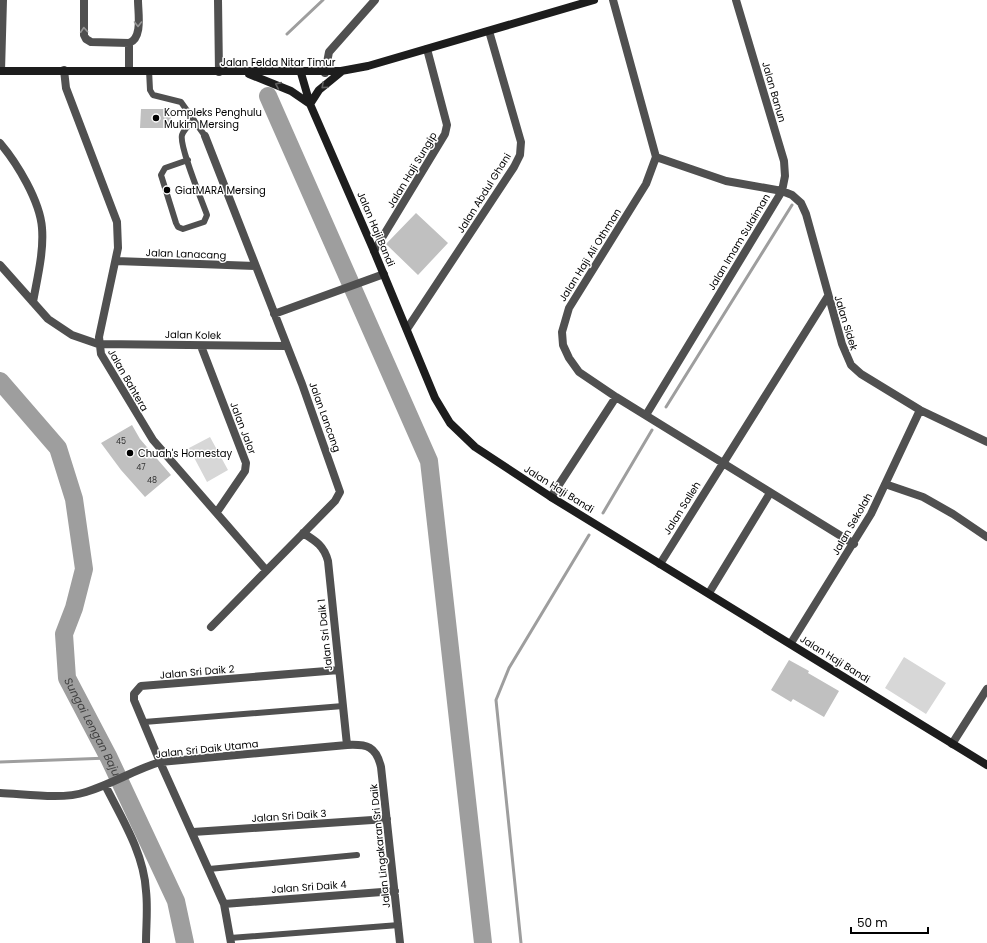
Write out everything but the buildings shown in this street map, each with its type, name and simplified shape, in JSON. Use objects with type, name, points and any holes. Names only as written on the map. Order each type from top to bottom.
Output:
[{"type":"street","points":[[0,71],[3,0]]},
{"type":"street","points":[[84,0],[84,35],[86,39],[91,42],[129,43],[134,41],[138,35],[138,0]]},
{"type":"street","points":[[218,0],[219,72]]},
{"type":"street","points":[[326,73],[329,52],[375,0]]},
{"type":"street","name":"Jalan Felda Nitar Timur","points":[[0,71],[149,70],[301,73],[342,72],[368,66],[594,0]]},
{"type":"street","points":[[613,0],[656,157]]},
{"type":"street","name":"Jalan Banun","points":[[736,0],[784,161],[785,176],[782,191]]},
{"type":"street","name":"Jalan Abdul Ghani","points":[[407,329],[514,167],[520,155],[521,142],[489,31]]},
{"type":"street","points":[[129,43],[129,70]]},
{"type":"street","name":"Jalan Haji Sungip","points":[[374,251],[445,134],[447,125],[427,49]]},
{"type":"street","name":"Jalan Bahtera","points":[[64,70],[66,88],[117,222],[118,248],[116,262],[98,344],[101,354],[153,440],[266,570]]},
{"type":"street","points":[[243,72],[292,91],[310,104],[319,90],[342,72]]},
{"type":"street","name":"Jalan Haji Bandi","points":[[301,73],[310,104],[384,274],[435,398],[450,423],[475,447],[551,497],[791,643],[987,765]]},
{"type":"street","name":"Jalan Lancang","points":[[205,136],[340,487],[340,492],[335,501],[211,627]]},
{"type":"street","points":[[0,143],[14,160],[41,217],[42,240],[33,302]]},
{"type":"street","name":"Jalan Imam Sulaiman","points":[[646,415],[782,191],[726,181],[656,157]]},
{"type":"street","name":"Jalan Haji Ali Othman","points":[[656,157],[646,184],[576,295],[564,320],[564,345],[569,358],[579,372],[616,397],[722,464],[854,544]]},
{"type":"street","name":"Jalan Sidek","points":[[782,191],[792,195],[801,204],[806,214],[845,356],[851,365],[861,374],[920,410],[987,442]]},
{"type":"street","name":"Jalan Lanacang","points":[[116,262],[255,266]]},
{"type":"street","name":"Jalan Kolek","points":[[0,265],[55,324],[72,334],[98,344],[287,346]]},
{"type":"street","points":[[274,314],[384,274]]},
{"type":"street","name":"Jalan Salleh","points":[[660,564],[828,296]]},
{"type":"street","name":"Jalan Jalor","points":[[201,346],[246,463],[243,475],[217,512]]},
{"type":"street","points":[[551,497],[616,397]]},
{"type":"street","name":"Jalan Sekolah","points":[[791,643],[854,544],[885,484],[920,410]]},
{"type":"street","points":[[885,484],[907,490],[923,497],[954,514],[987,537]]},
{"type":"street","points":[[709,593],[770,493]]},
{"type":"street","name":"Jalan Sri Daik 1","points":[[303,533],[321,545],[325,552],[347,745]]},
{"type":"street","name":"Jalan Sri Daik 2","points":[[160,762],[134,700],[134,694],[141,686],[339,670]]},
{"type":"street","points":[[952,744],[987,689]]},
{"type":"street","name":"Jalan Sri Daik Utama","points":[[0,793],[72,795],[85,793],[137,770],[160,762],[347,745],[359,745],[372,749]]},
{"type":"street","name":"Jalan Lingakaran Sri Daik","points":[[372,749],[376,753],[381,767],[400,943]]},
{"type":"street","points":[[160,762],[193,832],[224,904],[231,941]]},
{"type":"street","points":[[108,783],[143,872],[146,890],[146,943]]},
{"type":"street","name":"Jalan Sri Daik 3","points":[[193,832],[387,819]]},
{"type":"street","name":"Jalan Sri Daik 4","points":[[224,904],[395,891]]},
{"type":"lane","points":[[149,70],[150,90],[153,94],[181,102],[205,136]]},
{"type":"lane","points":[[188,160],[165,168],[160,175],[176,223],[178,227],[183,229],[204,222],[206,215],[188,160],[182,142],[182,136],[185,129],[194,120]]},
{"type":"lane","points":[[144,722],[343,706]]},
{"type":"lane","points":[[209,869],[357,855]]},
{"type":"lane","points":[[231,941],[399,925]]},
{"type":"shaded area","points":[[210,437],[228,470],[207,482],[189,448]]},
{"type":"shaded area","points":[[904,657],[946,683],[926,714],[885,688]]},
{"type":"waterway","points":[[287,34],[323,0]]},
{"type":"waterway","points":[[268,96],[429,461],[483,943]]},
{"type":"waterway","points":[[666,407],[792,205]]},
{"type":"waterway","name":"Sungai Lengan Baju","points":[[0,381],[58,448],[74,499],[84,569],[74,608],[64,634],[67,678],[109,758],[176,901],[185,943]]},
{"type":"waterway","points":[[603,513],[652,430]]},
{"type":"waterway","points":[[521,943],[496,700],[509,668],[589,535]]},
{"type":"waterway","points":[[0,762],[109,758]]},
{"type":"place","name":"Kompleks Penghulu Mukim Mersing","points":[[156,118]]},
{"type":"place","name":"GiatMARA Mersing","points":[[167,190]]},
{"type":"place","name":"Chuah's Homestay","points":[[130,453]]}]
